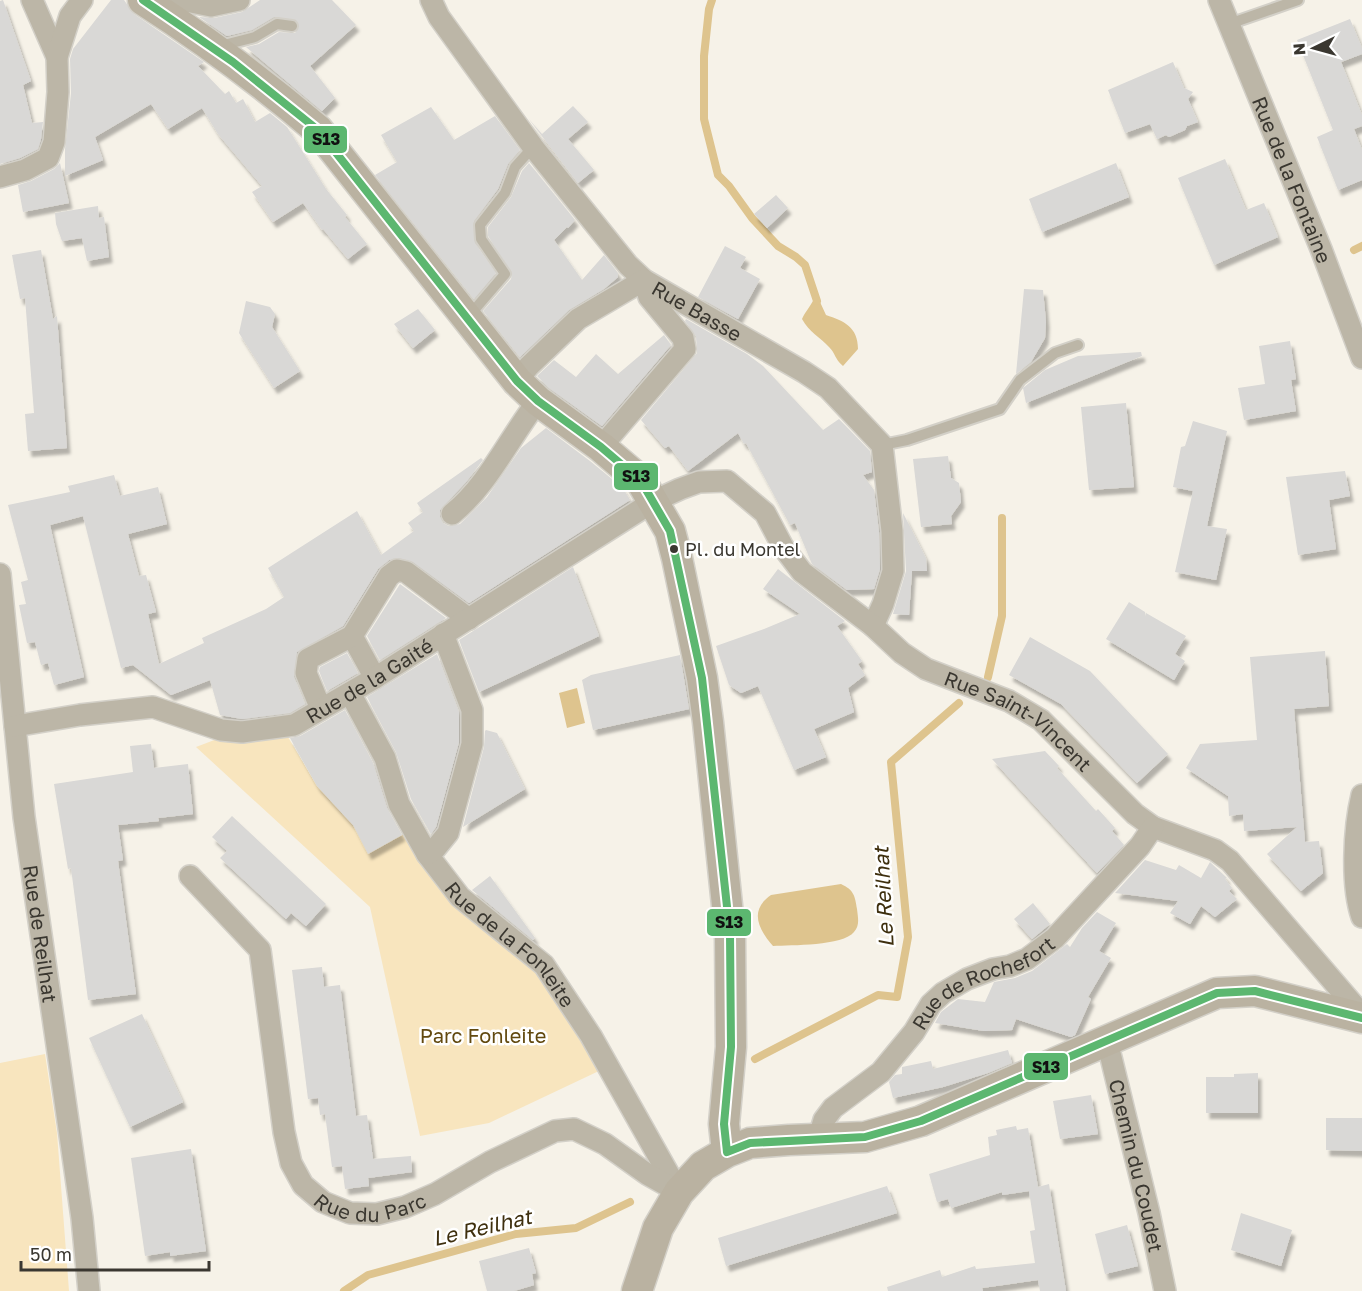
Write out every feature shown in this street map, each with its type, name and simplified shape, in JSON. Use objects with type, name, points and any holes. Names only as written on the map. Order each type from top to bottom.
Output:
[{"type":"street","points":[[32,0],[57,57]]},
{"type":"street","points":[[0,177],[25,170],[48,158],[54,142],[58,92],[57,57],[70,16],[82,0]]},
{"type":"street","points":[[143,0],[213,48],[318,130],[517,381],[538,401],[601,447],[640,481],[670,531],[702,678],[730,934],[731,1047],[724,1124],[727,1152]]},
{"type":"street","points":[[181,0],[212,6],[239,0]]},
{"type":"street","name":"Rue Basse","points":[[431,0],[439,17],[533,147],[628,265],[644,280],[828,388],[882,445]]},
{"type":"street","name":"Rue de la Fontaine","points":[[1219,0],[1321,249],[1362,358]]},
{"type":"street","points":[[517,381],[529,366],[578,319],[644,280],[649,297],[684,338],[685,349],[601,447]]},
{"type":"street","points":[[452,514],[500,459],[538,401]]},
{"type":"street","points":[[873,626],[883,604],[893,571],[892,531],[882,445]]},
{"type":"street","name":"Rue Saint-Vincent","points":[[654,501],[699,482],[727,481],[765,513],[783,547],[802,572],[873,626],[902,653],[926,669],[1009,701],[1041,720],[1135,814],[1153,827],[1215,850],[1230,861],[1362,1016]]},
{"type":"street","name":"Rue de la Gaité","points":[[15,726],[153,707],[221,730],[243,732],[294,725],[375,678],[654,501]]},
{"type":"street","points":[[321,709],[306,673],[308,659],[352,636],[389,576],[397,570],[406,572],[469,619]]},
{"type":"street","name":"Rue de Reilhat","points":[[0,574],[24,817],[72,1163],[82,1218],[89,1291]]},
{"type":"street","points":[[427,854],[435,849],[448,832],[472,744],[472,710],[443,634]]},
{"type":"street","points":[[352,636],[375,678]]},
{"type":"street","name":"Rue de la Fonleite","points":[[350,693],[385,758],[399,804],[427,854],[460,897],[544,965],[591,1036],[664,1170],[679,1192]]},
{"type":"street","points":[[1362,795],[1357,816],[1355,858],[1359,908],[1362,917]]},
{"type":"street","name":"Rue de Rochefort","points":[[818,1140],[824,1119],[833,1108],[881,1072],[914,1032],[931,1004],[943,993],[984,972],[1027,959],[1054,938],[1140,846],[1153,827]]},
{"type":"street","name":"Rue du Parc","points":[[190,876],[260,950],[284,1132],[291,1163],[303,1185],[323,1202],[350,1213],[377,1214],[405,1207],[435,1194],[489,1162],[555,1131],[574,1128],[605,1144],[647,1174],[679,1192]]},
{"type":"street","points":[[637,1291],[657,1228],[679,1192],[702,1166],[727,1152],[750,1143],[865,1137],[921,1121],[1217,993],[1255,991],[1362,1016]]},
{"type":"street","name":"Chemin du Coudet","points":[[1107,1041],[1149,1213],[1165,1291]]},
{"type":"lane","points":[[1229,24],[1298,0]]},
{"type":"lane","points":[[213,48],[255,38],[277,24],[292,26]]},
{"type":"lane","points":[[467,318],[505,274],[481,239],[480,225],[505,193],[515,167],[533,147]]},
{"type":"lane","points":[[882,445],[907,440],[1000,409],[1020,380],[1055,353],[1078,345]]},
{"type":"green space","name":"Parc Fonleite","points":[[285,732],[317,786],[353,825],[395,838],[405,834],[539,969],[601,1070],[489,1123],[420,1136],[370,907],[196,747],[217,739]]},
{"type":"green space","points":[[45,1054],[57,1133],[69,1291],[0,1291],[0,1063]]},
{"type":"shaded area","points":[[820,298],[826,315],[849,326],[856,335],[858,349],[843,366],[826,343],[802,319],[814,299]]},
{"type":"shaded area","points":[[577,688],[585,723],[567,728],[559,693]]},
{"type":"shaded area","points":[[841,884],[853,894],[858,921],[854,932],[848,937],[804,945],[773,946],[763,933],[758,913],[764,901],[771,895]]},
{"type":"building","points":[[3,0],[31,81],[23,85],[32,123],[43,122],[38,149],[0,164],[0,1]]},
{"type":"building","points":[[111,0],[124,0],[134,14],[204,62],[198,66],[225,94],[229,91],[236,103],[243,99],[255,122],[270,113],[287,127],[326,189],[347,215],[345,217],[367,244],[348,259],[322,230],[303,203],[273,222],[252,192],[262,186],[218,134],[202,108],[168,129],[151,104],[95,137],[103,160],[65,176],[65,149],[71,93],[70,59],[73,49]]},
{"type":"building","points":[[260,0],[332,0],[356,25],[310,66],[335,98],[322,111],[246,47],[259,44],[279,32],[295,33],[299,26],[296,20],[274,17],[252,30],[227,36],[199,17],[214,18],[242,12]]},
{"type":"building","points":[[1350,19],[1362,48],[1362,54],[1341,62],[1362,115],[1362,126],[1354,129],[1362,150],[1362,180],[1338,190],[1317,137],[1333,130],[1297,40]]},
{"type":"building","points":[[1173,62],[1184,88],[1193,92],[1188,99],[1198,122],[1169,137],[1166,135],[1157,139],[1150,124],[1125,133],[1108,90]]},
{"type":"building","points":[[573,106],[588,122],[568,139],[594,170],[578,183],[528,118],[542,134]]},
{"type":"building","points":[[431,107],[454,140],[495,116],[520,150],[508,164],[498,189],[474,221],[475,243],[496,273],[474,299],[375,175],[397,162],[381,135]]},
{"type":"building","points":[[1225,159],[1246,210],[1264,203],[1278,237],[1214,265],[1178,178]]},
{"type":"building","points":[[60,163],[69,203],[23,212],[18,185],[54,169]]},
{"type":"building","points":[[529,163],[575,220],[554,240],[582,280],[604,255],[618,273],[618,277],[604,289],[569,310],[520,357],[483,311],[511,279],[512,273],[488,236],[488,227],[511,197],[522,171]]},
{"type":"building","points":[[1116,163],[1129,197],[1042,232],[1029,199]]},
{"type":"building","points":[[776,195],[788,208],[767,228],[754,214]]},
{"type":"building","points":[[98,206],[99,218],[104,217],[109,257],[87,261],[82,238],[62,241],[55,213]]},
{"type":"building","points":[[725,246],[746,257],[740,268],[760,279],[738,319],[698,297]]},
{"type":"building","points":[[41,250],[53,319],[57,316],[67,448],[28,451],[25,414],[34,413],[25,298],[20,299],[12,255]]},
{"type":"building","points":[[1024,289],[1043,290],[1045,338],[1031,362],[1016,374]]},
{"type":"building","points":[[246,301],[270,307],[275,314],[272,327],[300,371],[274,388],[239,333]]},
{"type":"building","points":[[418,309],[435,330],[413,348],[394,324]]},
{"type":"building","points":[[686,319],[747,354],[763,366],[823,430],[839,419],[870,451],[872,472],[863,475],[874,490],[879,532],[880,569],[874,589],[847,590],[812,564],[795,523],[790,525],[746,443],[744,444],[738,433],[688,471],[669,446],[665,448],[641,420],[697,353],[696,336],[685,321]]},
{"type":"building","points":[[664,335],[671,345],[602,426],[549,388],[537,376],[554,360],[576,377],[596,354],[618,374]]},
{"type":"building","points":[[1290,341],[1296,379],[1291,380],[1296,411],[1244,420],[1238,388],[1265,384],[1259,346]]},
{"type":"building","points":[[1141,352],[1142,356],[1026,403],[1023,388],[1045,370],[1078,356]]},
{"type":"building","points":[[1126,403],[1134,487],[1089,490],[1081,407]]},
{"type":"building","points":[[1193,421],[1227,431],[1207,526],[1227,529],[1216,580],[1175,572],[1193,491],[1173,487],[1181,447],[1185,446]]},
{"type":"building","points":[[546,428],[623,488],[630,500],[469,603],[413,562],[399,558],[389,560],[378,569],[343,626],[297,652],[294,677],[305,704],[290,713],[242,719],[220,715],[210,680],[171,695],[133,665],[121,668],[83,516],[50,525],[84,677],[54,685],[48,663],[41,665],[35,642],[27,643],[19,605],[26,604],[21,582],[28,580],[8,505],[70,492],[68,486],[114,475],[120,496],[158,487],[167,524],[128,534],[139,576],[146,575],[156,612],[148,614],[159,664],[204,643],[202,638],[266,609],[284,597],[268,568],[357,511],[381,555],[414,531],[408,523],[423,512],[417,503],[481,458],[483,460],[467,481],[440,510],[443,523],[449,526],[460,524],[487,497],[521,448]]},
{"type":"building","points":[[948,456],[951,478],[959,483],[961,502],[951,516],[952,524],[921,527],[913,459]]},
{"type":"building","points":[[1345,471],[1350,496],[1329,500],[1336,549],[1298,555],[1286,477]]},
{"type":"building","points":[[903,513],[926,558],[927,571],[912,571],[909,615],[893,614],[906,571]]},
{"type":"building","points":[[573,567],[599,636],[479,692],[459,640]]},
{"type":"building","points":[[778,569],[845,621],[837,626],[862,661],[858,664],[865,675],[848,688],[854,712],[814,729],[826,757],[794,770],[758,686],[741,693],[729,685],[716,646],[800,614],[763,589]]},
{"type":"building","points":[[400,584],[446,618],[380,660],[367,636]]},
{"type":"building","points":[[1129,602],[1145,612],[1146,617],[1146,613],[1186,636],[1175,654],[1185,661],[1174,680],[1106,639]]},
{"type":"building","points":[[1030,637],[1090,671],[1168,754],[1137,783],[1061,704],[1009,675]]},
{"type":"building","points":[[1325,651],[1329,706],[1294,709],[1305,842],[1319,841],[1323,873],[1301,891],[1267,854],[1297,827],[1244,831],[1243,814],[1229,816],[1228,796],[1186,768],[1200,744],[1257,740],[1250,657]]},
{"type":"building","points":[[347,653],[358,673],[327,691],[319,671],[320,667]]},
{"type":"building","points":[[437,654],[459,712],[459,742],[436,827],[431,834],[411,799],[396,752],[367,697]]},
{"type":"building","points":[[680,655],[689,709],[593,730],[582,680],[591,675]]},
{"type":"building","points":[[345,710],[373,763],[387,808],[402,835],[368,854],[353,825],[317,786],[290,738],[300,736]]},
{"type":"building","points":[[486,730],[497,733],[525,789],[463,827],[484,747]]},
{"type":"building","points":[[151,744],[154,768],[188,764],[193,814],[158,818],[159,821],[118,825],[123,860],[118,861],[136,994],[88,1000],[71,868],[68,869],[54,784],[133,772],[130,746]]},
{"type":"building","points":[[1045,751],[1059,766],[1057,768],[1096,811],[1098,809],[1115,828],[1112,831],[1124,845],[1097,873],[992,759]]},
{"type":"building","points":[[232,816],[326,904],[306,926],[291,913],[286,919],[220,858],[227,851],[212,837]]},
{"type":"building","points":[[1145,860],[1176,870],[1179,865],[1201,878],[1210,862],[1227,878],[1225,879],[1232,888],[1229,891],[1237,899],[1215,917],[1201,906],[1190,924],[1170,913],[1178,901],[1115,893]]},
{"type":"building","points":[[490,876],[535,938],[533,940],[472,890]]},
{"type":"building","points":[[1033,903],[1050,924],[1032,939],[1014,919]]},
{"type":"building","points":[[1097,912],[1116,923],[1099,951],[1111,958],[1088,997],[1091,999],[1075,1035],[1071,1037],[1016,1019],[1012,1030],[984,1031],[935,1023],[941,1012],[958,999],[985,1002],[994,982],[1015,978],[1032,971],[1067,944],[1070,947],[1082,928]]},
{"type":"building","points":[[322,967],[324,987],[340,985],[356,1116],[367,1115],[373,1159],[411,1156],[412,1172],[368,1178],[369,1186],[345,1189],[342,1166],[332,1167],[325,1114],[320,1115],[318,1098],[308,1099],[292,970]]},
{"type":"building","points":[[142,1014],[183,1102],[130,1127],[89,1038]]},
{"type":"building","points":[[1008,1050],[1012,1063],[943,1087],[893,1098],[889,1082],[895,1075],[902,1074],[902,1067],[931,1061],[933,1069]]},
{"type":"building","points":[[1258,1073],[1258,1113],[1206,1113],[1206,1077],[1234,1077],[1234,1074]]},
{"type":"building","points":[[1091,1095],[1098,1134],[1060,1139],[1053,1101]]},
{"type":"building","points":[[1326,1118],[1362,1118],[1362,1151],[1326,1150]]},
{"type":"building","points":[[1016,1126],[1017,1130],[1028,1128],[1038,1187],[1049,1184],[1066,1291],[1040,1291],[1038,1280],[982,1288],[983,1291],[888,1291],[887,1287],[940,1270],[942,1277],[975,1266],[976,1269],[1035,1263],[1030,1231],[1035,1230],[1029,1191],[1002,1195],[1002,1192],[951,1208],[948,1199],[937,1202],[929,1174],[990,1155],[988,1137],[997,1135],[996,1130]]},
{"type":"building","points":[[191,1149],[206,1251],[170,1256],[170,1252],[145,1256],[131,1158]]},
{"type":"building","points":[[887,1186],[897,1213],[726,1266],[718,1238]]},
{"type":"building","points":[[1241,1213],[1292,1230],[1281,1266],[1231,1250]]},
{"type":"building","points":[[1127,1225],[1138,1266],[1105,1274],[1095,1234]]},
{"type":"building","points":[[529,1248],[536,1273],[532,1274],[534,1285],[514,1291],[487,1291],[479,1261]]},
{"type":"waterway","points":[[712,0],[704,56],[704,119],[718,175],[778,246],[805,265],[817,301]]},
{"type":"waterway","name":"Le Reilhat","points":[[1354,250],[1362,246]]},
{"type":"waterway","name":"Le Reilhat","points":[[988,677],[1002,616],[1002,518]]},
{"type":"waterway","name":"Le Reilhat","points":[[755,1059],[878,995],[897,997],[908,937],[891,762],[959,703]]},
{"type":"waterway","name":"Le Reilhat","points":[[344,1291],[368,1275],[516,1234],[576,1228],[630,1202]]},
{"type":"transit line","name":"S13","points":[[143,0],[233,62],[318,130],[517,381],[538,401],[601,447],[641,481],[670,531],[702,678],[730,934],[731,1047],[724,1124],[727,1152]]},
{"type":"transit line","name":"S13","points":[[727,1152],[750,1143],[865,1137],[921,1121],[1217,993],[1255,991],[1362,1018]]},
{"type":"place","name":"Pl. du Montel","points":[[674,549]]}]
